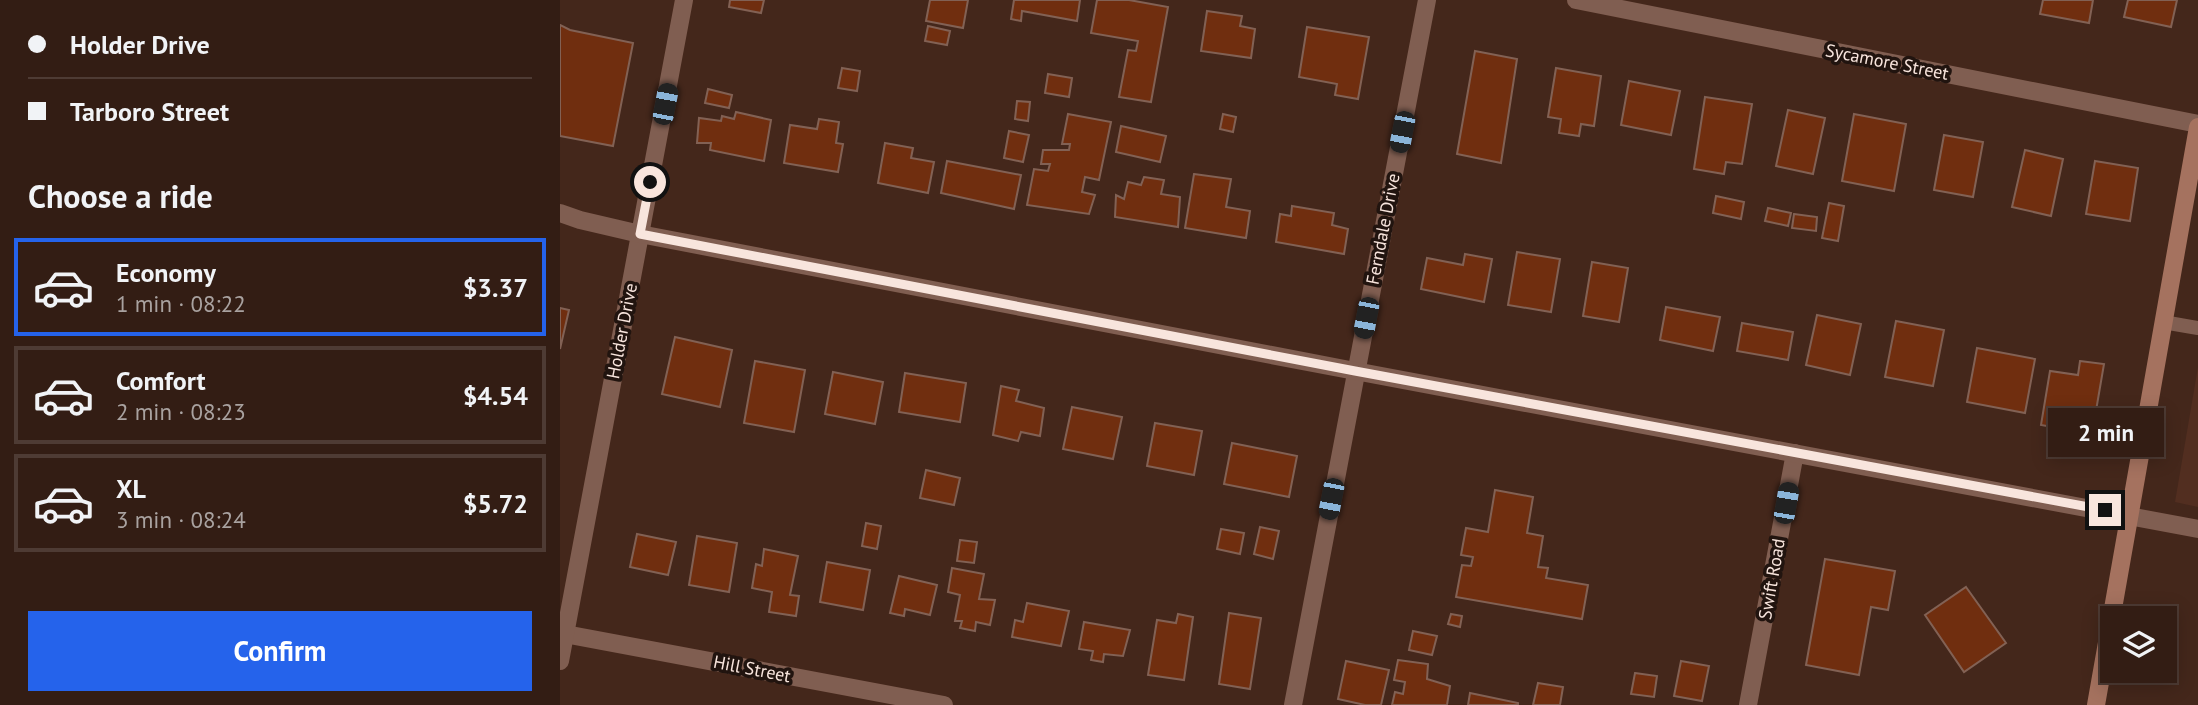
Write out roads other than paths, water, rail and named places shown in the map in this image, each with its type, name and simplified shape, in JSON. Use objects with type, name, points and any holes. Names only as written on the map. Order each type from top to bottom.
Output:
[{"type":"main road","points":[[2096,705],[2198,125]]},
{"type":"street","name":"Holder Drive","points":[[560,662],[563,633],[684,0]]},
{"type":"street","name":"Ferndale Drive","points":[[1293,705],[1427,0]]},
{"type":"street","name":"Sycamore Street","points":[[1576,0],[2198,125]]},
{"type":"street","points":[[560,213],[640,234],[2198,529]]},
{"type":"street","name":"Swift Road","points":[[1748,705],[1795,453]]},
{"type":"street","name":"Hill Street","points":[[563,633],[944,705]]},
{"type":"lane","points":[[2163,322],[2198,328]]}]
